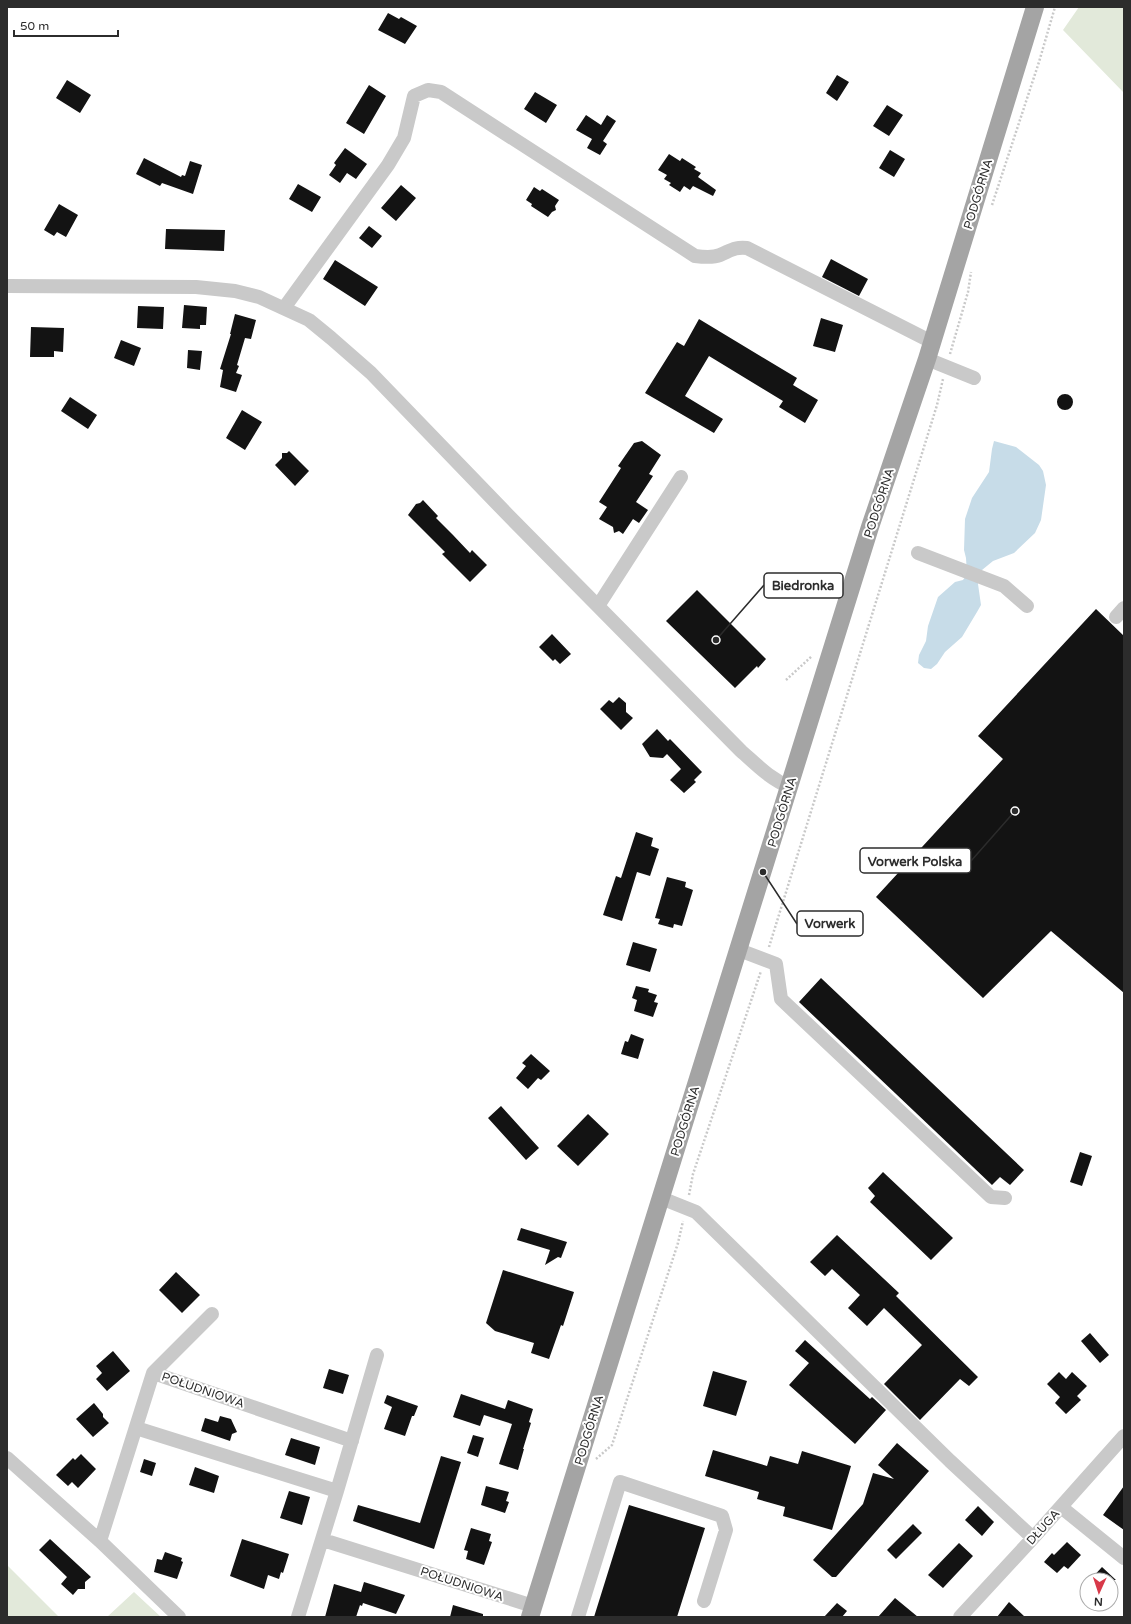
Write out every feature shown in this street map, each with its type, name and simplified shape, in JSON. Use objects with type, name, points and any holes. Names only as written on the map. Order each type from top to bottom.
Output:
[{"type":"main road","name":"PODGÓRNA","points":[[532,1612],[870,528],[932,342],[1035,7]]},
{"type":"street","points":[[284,308],[388,165],[404,138],[414,96],[428,90],[441,92],[695,256],[719,256],[738,247],[747,248],[932,342]]},
{"type":"street","points":[[7,286],[196,287],[235,291],[259,297],[309,320],[371,373],[741,751],[768,776],[777,782],[790,787]]},
{"type":"street","points":[[926,360],[974,378]]},
{"type":"street","points":[[598,606],[681,477]]},
{"type":"street","points":[[918,553],[1004,586],[1027,606]]},
{"type":"street","points":[[739,950],[776,964],[781,999],[991,1196],[1005,1198]]},
{"type":"street","points":[[662,1198],[696,1212],[950,1461],[1033,1538]]},
{"type":"street","points":[[153,1373],[212,1314]]},
{"type":"street","points":[[298,1617],[323,1540],[377,1356]]},
{"type":"street","name":"POŁUDNIOWA","points":[[100,1541],[153,1373],[352,1441]]},
{"type":"street","points":[[136,1428],[337,1492]]},
{"type":"street","name":"DŁUGA","points":[[960,1617],[1124,1436]]},
{"type":"street","points":[[7,1458],[100,1541],[179,1617]]},
{"type":"street","points":[[578,1617],[620,1482],[722,1516],[726,1530],[704,1601]]},
{"type":"street","points":[[1061,1507],[1124,1558]]},
{"type":"street","name":"POŁUDNIOWA","points":[[323,1540],[532,1612]]},
{"type":"path","points":[[992,206],[1039,62],[1055,7]]},
{"type":"path","points":[[594,1461],[612,1445],[678,1243],[693,1174],[765,960],[937,405],[946,367],[968,292],[972,266]]},
{"type":"green space","points":[[1079,7],[1124,7],[1124,93],[1063,30]]},
{"type":"green space","points":[[7,1565],[59,1617],[7,1617]]},
{"type":"green space","points":[[134,1592],[161,1617],[107,1617]]},
{"type":"water","points":[[994,441],[1016,447],[1039,465],[1043,471],[1046,485],[1041,520],[1035,533],[1014,553],[993,561],[982,570],[978,584],[981,605],[977,612],[962,637],[945,652],[937,664],[931,669],[924,668],[918,663],[919,655],[926,641],[928,626],[938,597],[955,582],[963,580],[967,574],[964,550],[965,519],[972,498],[989,472]]},
{"type":"building","points":[[388,13],[399,19],[401,17],[417,26],[405,44],[378,30]]},
{"type":"building","points":[[837,75],[849,82],[837,101],[826,93]]},
{"type":"building","points":[[67,80],[91,95],[80,113],[56,98]]},
{"type":"building","points":[[369,85],[386,96],[364,134],[346,123]]},
{"type":"building","points":[[535,92],[557,105],[546,123],[524,109]]},
{"type":"building","points":[[887,105],[903,115],[889,136],[873,126]]},
{"type":"building","points":[[586,115],[601,125],[607,115],[616,121],[603,141],[607,144],[600,155],[587,148],[592,139],[576,130]]},
{"type":"building","points":[[345,148],[367,164],[356,179],[347,173],[340,183],[329,175],[336,165],[334,163]]},
{"type":"building","points":[[890,150],[905,159],[894,177],[879,168]]},
{"type":"building","points":[[669,154],[680,161],[682,158],[696,167],[694,169],[701,173],[698,177],[716,190],[713,196],[693,186],[690,190],[684,186],[680,192],[669,185],[671,183],[664,179],[667,175],[658,170]]},
{"type":"building","points":[[144,158],[181,177],[182,175],[185,176],[190,161],[202,165],[193,194],[162,183],[160,186],[136,174]]},
{"type":"building","points":[[298,184],[321,197],[312,212],[289,199]]},
{"type":"building","points":[[401,185],[416,198],[396,221],[381,208]]},
{"type":"building","points":[[534,187],[540,191],[542,189],[559,200],[555,206],[556,210],[548,217],[531,206],[532,204],[526,200]]},
{"type":"building","points":[[59,204],[78,215],[66,237],[57,232],[54,236],[44,230]]},
{"type":"building","points":[[369,226],[382,236],[372,248],[359,238]]},
{"type":"building","points":[[166,229],[225,230],[224,251],[165,249]]},
{"type":"building","points":[[831,259],[868,279],[859,296],[822,277]]},
{"type":"building","points":[[335,260],[378,287],[365,306],[323,279]]},
{"type":"building","points":[[184,305],[207,307],[206,325],[200,325],[200,329],[182,328]]},
{"type":"building","points":[[138,306],[164,307],[163,329],[137,328]]},
{"type":"building","points":[[235,314],[256,320],[251,339],[245,338],[237,365],[239,366],[236,373],[242,375],[236,392],[220,387],[223,370],[220,369],[231,334]]},
{"type":"building","points":[[821,318],[843,325],[835,352],[813,346]]},
{"type":"building","points":[[699,319],[797,378],[793,385],[818,400],[805,423],[779,407],[783,401],[709,356],[685,396],[723,419],[714,433],[645,393],[677,342],[684,346]]},
{"type":"building","points":[[31,327],[64,328],[63,352],[54,351],[54,357],[30,357]]},
{"type":"building","points":[[121,340],[141,348],[134,366],[114,358]]},
{"type":"building","points":[[188,350],[202,351],[200,370],[187,368]]},
{"type":"building","points":[[1065,394],[1072,399],[1073,402],[1068,409],[1065,410],[1058,405],[1057,402],[1062,395]]},
{"type":"building","points":[[70,397],[97,415],[88,429],[61,411]]},
{"type":"building","points":[[242,410],[262,422],[245,450],[226,438]]},
{"type":"building","points":[[642,441],[661,455],[649,474],[653,476],[636,502],[648,510],[639,523],[633,519],[623,534],[619,531],[614,533],[613,527],[599,519],[607,507],[599,502],[621,468],[618,466],[634,443]]},
{"type":"building","points":[[289,451],[309,471],[295,486],[275,465],[282,458],[282,453],[287,453]]},
{"type":"building","points":[[423,500],[438,516],[436,518],[470,553],[472,550],[487,565],[470,582],[442,554],[445,552],[408,515],[416,504]]},
{"type":"building","points":[[697,590],[766,659],[735,688],[666,621]]},
{"type":"building","points":[[1096,609],[1124,636],[1124,993],[1051,931],[983,998],[876,897],[1003,759],[978,736]]},
{"type":"building","points":[[552,634],[571,654],[560,664],[555,659],[553,661],[539,647]]},
{"type":"building","points":[[619,697],[626,703],[626,712],[633,718],[621,730],[600,709],[609,700],[613,703]]},
{"type":"building","points":[[657,729],[668,741],[670,739],[702,772],[694,780],[696,782],[684,793],[670,780],[681,769],[667,754],[663,758],[650,757],[642,744]]},
{"type":"building","points":[[636,832],[653,838],[651,846],[659,849],[650,876],[637,872],[622,921],[603,915],[616,876],[621,878]]},
{"type":"building","points":[[667,877],[686,882],[685,887],[693,890],[682,926],[674,924],[673,928],[658,924],[660,919],[655,918]]},
{"type":"building","points":[[633,942],[657,949],[650,972],[626,965]]},
{"type":"building","points":[[821,978],[1024,1170],[1010,1185],[1000,1177],[992,1185],[799,1002]]},
{"type":"building","points":[[636,986],[649,989],[648,992],[657,995],[654,1002],[658,1003],[653,1017],[634,1011],[637,1000],[632,998]]},
{"type":"building","points":[[631,1034],[644,1039],[638,1059],[621,1054],[625,1041],[628,1042]]},
{"type":"building","points":[[531,1054],[550,1071],[541,1080],[538,1078],[528,1089],[516,1078],[526,1066],[522,1063]]},
{"type":"building","points":[[501,1106],[539,1148],[526,1160],[488,1118]]},
{"type":"building","points":[[588,1114],[609,1134],[578,1166],[557,1146]]},
{"type":"building","points":[[1080,1152],[1092,1156],[1082,1186],[1070,1182]]},
{"type":"building","points":[[883,1172],[953,1238],[931,1260],[870,1202],[875,1196],[868,1188]]},
{"type":"building","points":[[521,1228],[567,1242],[561,1258],[558,1257],[545,1265],[550,1250],[517,1240]]},
{"type":"building","points":[[837,1235],[899,1293],[896,1296],[978,1377],[969,1386],[960,1379],[920,1420],[884,1384],[922,1345],[884,1308],[867,1326],[848,1308],[860,1295],[832,1269],[825,1276],[810,1262]]},
{"type":"building","points":[[503,1270],[574,1292],[563,1326],[561,1325],[549,1359],[531,1353],[534,1343],[495,1331],[486,1323]]},
{"type":"building","points":[[176,1272],[200,1295],[182,1313],[159,1290]]},
{"type":"building","points":[[1090,1333],[1109,1355],[1100,1363],[1081,1341]]},
{"type":"building","points":[[805,1340],[870,1399],[872,1397],[886,1410],[855,1444],[789,1385],[809,1363],[795,1351]]},
{"type":"building","points":[[113,1351],[130,1371],[107,1391],[96,1379],[102,1373],[96,1366]]},
{"type":"building","points":[[329,1369],[349,1375],[343,1394],[323,1388]]},
{"type":"building","points":[[713,1371],[747,1381],[736,1416],[703,1406]]},
{"type":"building","points":[[1059,1372],[1066,1379],[1072,1372],[1087,1386],[1077,1396],[1081,1400],[1066,1414],[1055,1403],[1060,1397],[1047,1384]]},
{"type":"building","points":[[461,1394],[505,1409],[508,1400],[533,1409],[529,1422],[531,1423],[518,1470],[499,1464],[512,1424],[484,1415],[480,1426],[453,1417]]},
{"type":"building","points":[[387,1395],[418,1406],[414,1416],[412,1416],[405,1436],[384,1429],[392,1407],[384,1403]]},
{"type":"building","points":[[94,1403],[109,1423],[93,1437],[76,1419]]},
{"type":"building","points":[[220,1416],[231,1419],[237,1432],[232,1434],[230,1441],[201,1431],[205,1418],[218,1422]]},
{"type":"building","points":[[473,1435],[484,1438],[478,1457],[467,1453]]},
{"type":"building","points":[[291,1438],[320,1447],[315,1465],[285,1455]]},
{"type":"building","points":[[897,1443],[929,1471],[836,1577],[832,1577],[813,1560],[863,1504],[873,1473],[894,1479],[878,1465]]},
{"type":"building","points":[[713,1450],[767,1466],[770,1456],[798,1464],[802,1451],[851,1466],[832,1530],[783,1516],[785,1507],[757,1499],[759,1492],[705,1476]]},
{"type":"building","points":[[81,1454],[96,1469],[78,1488],[72,1482],[68,1486],[56,1475],[73,1458],[75,1460]]},
{"type":"building","points":[[441,1456],[461,1462],[434,1549],[353,1521],[358,1505],[420,1523]]},
{"type":"building","points":[[144,1459],[156,1463],[152,1476],[140,1472]]},
{"type":"building","points":[[195,1467],[219,1476],[214,1493],[189,1485]]},
{"type":"building","points":[[486,1486],[509,1492],[506,1501],[509,1502],[505,1513],[481,1505]]},
{"type":"building","points":[[1124,1486],[1124,1530],[1103,1515]]},
{"type":"building","points":[[289,1491],[310,1497],[302,1525],[280,1518]]},
{"type":"building","points":[[629,1505],[705,1528],[677,1617],[594,1617]]},
{"type":"building","points":[[978,1506],[994,1522],[982,1536],[965,1520]]},
{"type":"building","points":[[913,1524],[922,1533],[896,1559],[887,1550]]},
{"type":"building","points":[[471,1528],[491,1534],[489,1541],[492,1542],[484,1565],[466,1559],[468,1551],[464,1550]]},
{"type":"building","points":[[50,1539],[91,1577],[85,1582],[85,1589],[78,1589],[73,1595],[61,1584],[67,1577],[39,1550]]},
{"type":"building","points":[[242,1539],[289,1554],[283,1573],[281,1572],[279,1579],[268,1575],[264,1589],[230,1576]]},
{"type":"building","points":[[1067,1542],[1081,1555],[1068,1569],[1064,1566],[1057,1573],[1044,1562],[1052,1553],[1054,1555]]},
{"type":"building","points":[[959,1543],[973,1556],[943,1588],[928,1575]]},
{"type":"building","points":[[165,1552],[182,1558],[181,1561],[183,1562],[177,1579],[154,1572],[157,1559],[162,1560]]},
{"type":"building","points":[[1102,1567],[1107,1572],[1097,1572]]},
{"type":"building","points":[[364,1582],[405,1595],[396,1614],[363,1603],[362,1606],[360,1605],[356,1617],[325,1617],[334,1584],[361,1592]]},
{"type":"building","points":[[895,1598],[918,1617],[878,1617]]},
{"type":"building","points":[[1009,1602],[1025,1617],[997,1617]]},
{"type":"building","points":[[837,1603],[847,1611],[842,1617],[824,1617]]},
{"type":"building","points":[[453,1605],[483,1614],[483,1617],[450,1617]]},
{"type":"place","name":"Biedronka","points":[[716,640]]},
{"type":"place","name":"Vorwerk Polska","points":[[1015,811]]},
{"type":"place","name":"Vorwerk","points":[[763,872]]}]
